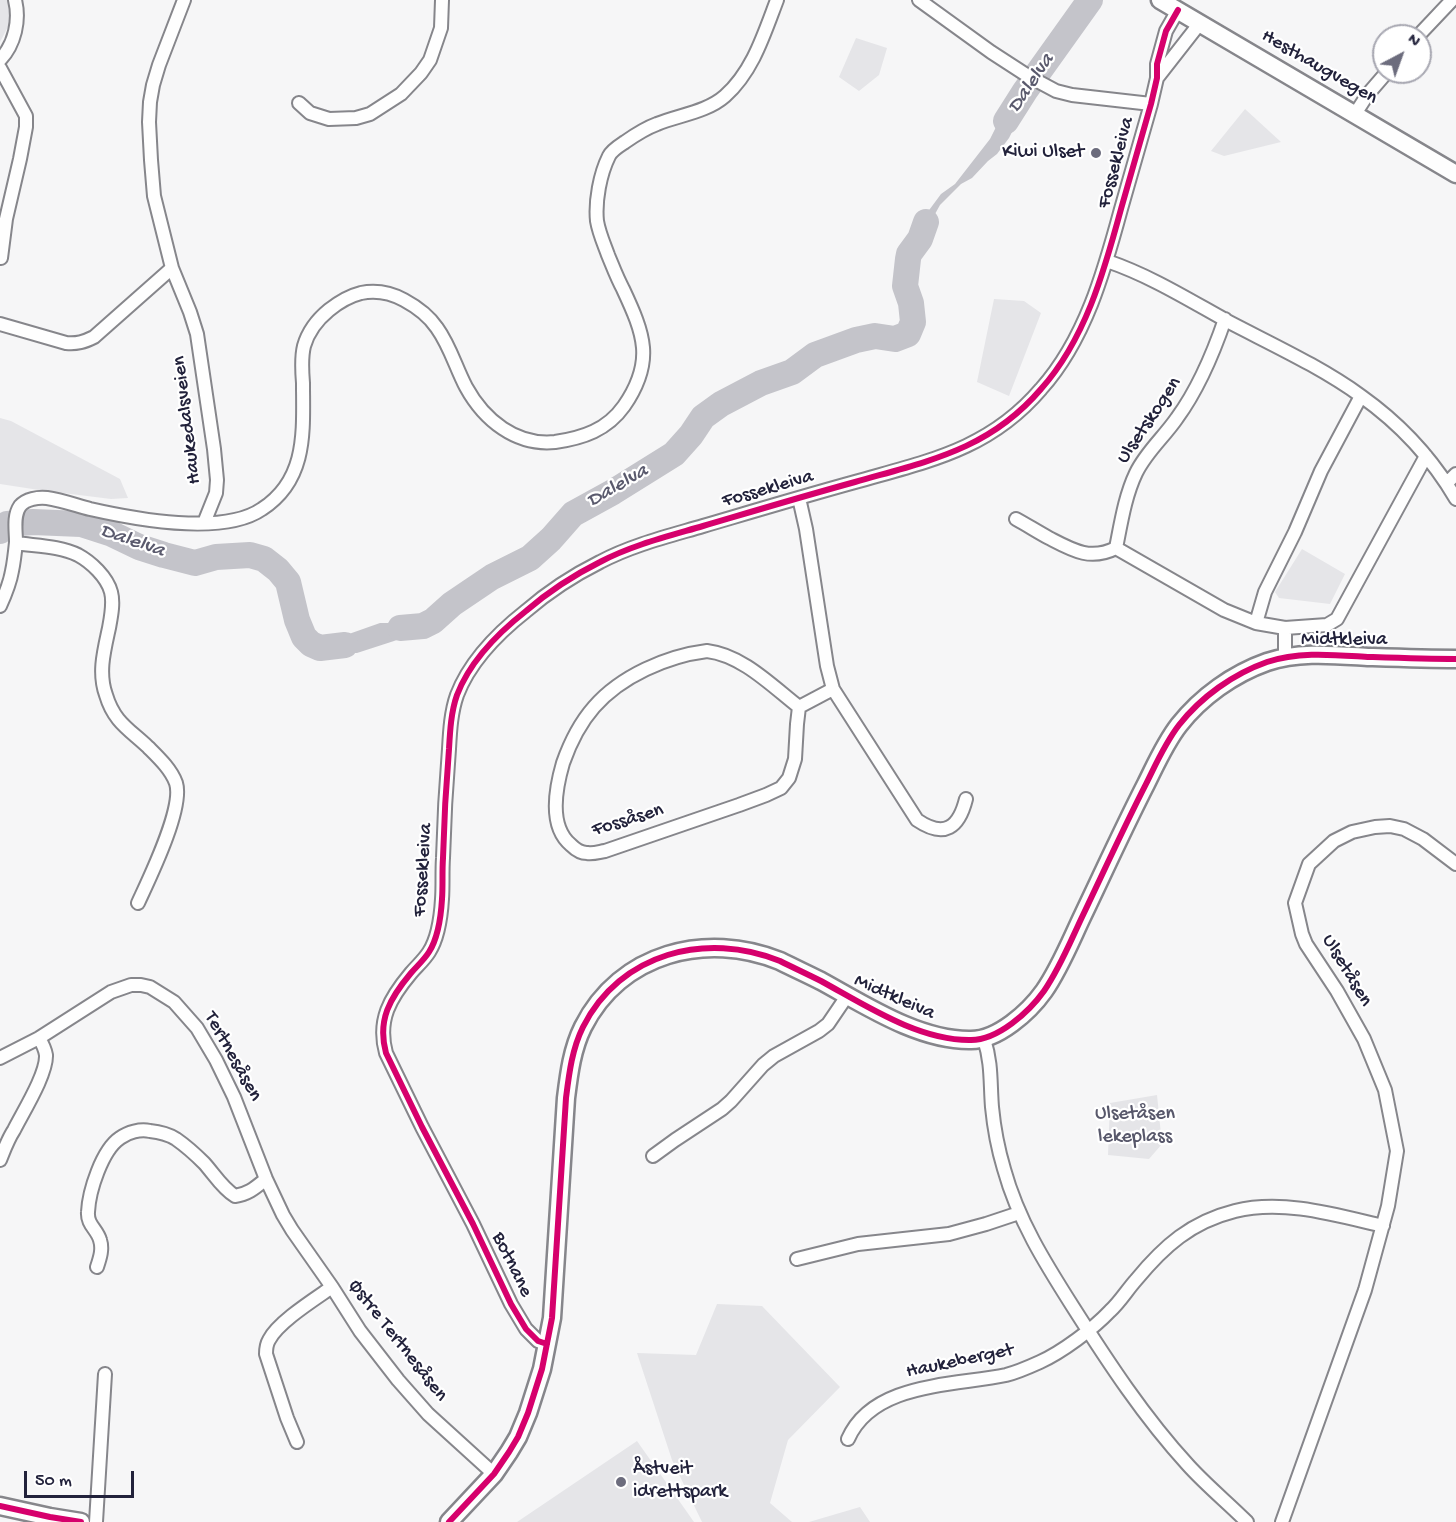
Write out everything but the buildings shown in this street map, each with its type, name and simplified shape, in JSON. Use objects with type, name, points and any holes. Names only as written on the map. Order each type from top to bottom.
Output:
[{"type":"street","points":[[0,60],[10,45],[16,27],[15,0]]},
{"type":"street","name":"Haukedalsveien","points":[[184,0],[153,85],[150,102],[150,151],[154,196],[172,268],[197,334],[214,449],[216,493],[204,523]]},
{"type":"street","points":[[298,103],[310,113],[329,119],[356,118],[370,114],[400,94],[421,73],[429,60],[441,28],[442,0]]},
{"type":"street","points":[[0,606],[12,570],[16,543],[16,517],[20,506],[27,500],[43,497],[154,521],[204,523],[246,518],[268,505],[282,491],[297,466],[301,452],[302,361],[308,336],[336,304],[364,292],[395,295],[424,313],[446,342],[466,387],[476,402],[487,416],[516,436],[532,441],[551,442],[581,437],[611,422],[632,393],[641,374],[644,355],[636,317],[603,243],[597,223],[596,204],[599,185],[610,153],[654,125],[708,106],[725,96],[749,67],[759,48],[777,0]]},
{"type":"street","points":[[919,0],[991,52],[1056,91],[1151,104]]},
{"type":"street","name":"Hesthaugvegen","points":[[1160,0],[1456,174]]},
{"type":"street","points":[[1430,24],[1452,0]]},
{"type":"street","name":"Fossekleiva","points":[[390,1002],[430,951],[434,940],[442,898],[446,787],[455,699],[464,678],[483,652],[517,618],[538,601],[601,561],[666,537],[897,471],[950,453],[984,437],[1013,418],[1041,390],[1065,357],[1086,316],[1107,261],[1151,104],[1157,78],[1157,64],[1166,31],[1178,10]]},
{"type":"street","name":"Fossekleiva","points":[[1157,78],[1200,23]]},
{"type":"street","points":[[0,68],[26,116],[26,127],[6,219],[1,258]]},
{"type":"street","points":[[1355,114],[1377,84]]},
{"type":"street","points":[[1107,261],[1163,284],[1361,396],[1402,431],[1451,479],[1456,499]]},
{"type":"street","points":[[0,324],[66,343],[85,342],[94,337],[172,268]]},
{"type":"street","name":"Ulsetskogen","points":[[1116,548],[1129,492],[1137,470],[1179,416],[1198,385],[1225,319]]},
{"type":"street","points":[[1256,623],[1265,592],[1295,532],[1321,471],[1361,396]]},
{"type":"street","points":[[1285,628],[1327,625],[1337,619],[1426,456]]},
{"type":"street","points":[[799,498],[806,529],[826,666],[834,689],[917,820],[932,827],[951,827],[959,818],[966,799]]},
{"type":"street","points":[[1016,519],[1072,551],[1093,554],[1116,548]]},
{"type":"street","points":[[16,543],[54,548],[77,554],[92,565],[103,578],[110,591],[112,603],[111,620],[102,661],[102,675],[110,707],[116,718],[160,759],[176,783],[175,805],[166,837],[138,903]]},
{"type":"street","name":"Midtkleiva","points":[[1116,548],[1224,610],[1256,623],[1285,628],[1285,658]]},
{"type":"street","name":"Fossåsen","points":[[698,652],[716,652],[733,657],[747,666],[799,707],[793,770],[786,783],[774,792],[605,851],[594,853],[579,851],[562,836],[556,815],[556,802],[563,763],[576,734],[589,714],[604,696],[631,677],[667,661],[698,652]]},
{"type":"street","name":"Midtkleiva","points":[[547,1344],[552,1318],[570,1065],[578,1039],[589,1016],[606,994],[626,975],[651,961],[676,952],[712,947],[761,953],[804,972],[890,1018],[926,1033],[962,1040],[984,1039],[1015,1021],[1044,991],[1067,949],[1158,758],[1178,726],[1198,704],[1222,685],[1253,668],[1285,658],[1329,654],[1456,659]]},
{"type":"street","points":[[799,707],[834,689]]},
{"type":"street","name":"Ulsetåsen","points":[[1282,1522],[1365,1290],[1388,1206],[1397,1152],[1388,1096],[1364,1039],[1337,991],[1306,944],[1295,903],[1309,864],[1334,841],[1352,832],[1390,826],[1404,829],[1423,839],[1456,864]]},
{"type":"street","name":"Tertnesåsen","points":[[0,1058],[39,1038],[121,987],[141,984],[161,992],[184,1012],[208,1045],[234,1097],[266,1179],[283,1215],[332,1287]]},
{"type":"street","name":"Midtkleiva","points":[[653,1156],[722,1109],[774,1056],[828,1024],[847,996]]},
{"type":"street","name":"Botnane","points":[[390,1002],[385,1013],[382,1032],[386,1053],[511,1304],[526,1329],[538,1341],[547,1344]]},
{"type":"street","points":[[0,1160],[45,1063],[44,1048],[39,1038]]},
{"type":"street","points":[[984,1039],[992,1077],[996,1138],[1004,1170],[1019,1213],[1054,1278],[1140,1406],[1162,1434],[1189,1466],[1247,1522]]},
{"type":"street","points":[[97,1267],[101,1254],[101,1242],[89,1222],[88,1210],[91,1193],[103,1161],[113,1144],[125,1135],[144,1130],[166,1134],[176,1139],[235,1196],[247,1194],[266,1179]]},
{"type":"street","points":[[1088,1330],[1108,1313],[1169,1244],[1189,1229],[1214,1217],[1257,1207],[1284,1208],[1312,1210],[1383,1226]]},
{"type":"street","points":[[797,1259],[858,1244],[949,1234],[1019,1213]]},
{"type":"street","name":"Østre Tertnesåsen","points":[[297,1442],[286,1418],[266,1354],[267,1343],[286,1321],[332,1287],[360,1331],[398,1380],[428,1414],[494,1474]]},
{"type":"street","name":"Haukeberget","points":[[848,1439],[862,1419],[888,1400],[920,1389],[1016,1372],[1047,1359],[1088,1330]]},
{"type":"street","points":[[449,1522],[494,1474],[513,1444],[528,1413],[539,1380],[547,1344]]},
{"type":"street","points":[[96,1522],[105,1374]]},
{"type":"street","points":[[0,1506],[81,1522]]},
{"type":"shaded area","points":[[0,0],[8,0],[10,23],[0,42]]},
{"type":"shaded area","points":[[856,38],[887,48],[879,75],[859,91],[839,77]]},
{"type":"shaded area","points":[[1018,86],[1029,94],[1009,138],[997,154],[940,205],[925,232],[918,251],[911,255],[908,246],[913,244],[917,238],[924,217],[941,194],[955,184],[990,139],[1012,102]]},
{"type":"shaded area","points":[[1245,109],[1281,142],[1224,156],[1211,151]]},
{"type":"shaded area","points":[[994,299],[1024,301],[1041,313],[1009,396],[977,382]]},
{"type":"shaded area","points":[[0,418],[11,421],[120,479],[128,498],[111,499],[0,484]]},
{"type":"shaded area","points":[[173,546],[195,563],[157,565],[141,559],[139,547]]},
{"type":"shaded area","points":[[1302,549],[1345,574],[1330,604],[1279,598],[1275,592]]},
{"type":"shaded area","points":[[433,621],[427,628],[357,653],[321,652],[311,644],[380,623]]},
{"type":"shaded area","name":"Ulsetåsen lekeplass","points":[[1157,1095],[1162,1144],[1149,1159],[1108,1155],[1110,1103]]},
{"type":"shaded area","points":[[717,1304],[762,1306],[840,1387],[788,1440],[770,1503],[792,1522],[702,1522],[672,1460],[637,1353],[696,1355]]},
{"type":"shaded area","name":"Åstveit idrettspark","points":[[637,1441],[694,1522],[517,1522]]},
{"type":"shaded area","points":[[860,1507],[870,1522],[809,1522]]},
{"type":"waterway","name":"Dalelva","points":[[1006,121],[1090,0]]},
{"type":"waterway","name":"Dalelva","points":[[400,628],[423,626],[433,621],[452,604],[492,577],[530,558],[573,514],[674,454],[703,417],[721,404],[761,383],[792,372],[815,355],[856,340],[875,336],[895,339],[908,334],[913,322],[911,303],[905,286],[908,259],[920,239],[926,222]]},
{"type":"waterway","name":"Dalelva","points":[[0,531],[0,528],[7,524],[33,522],[81,524],[112,534],[139,547],[195,563],[216,557],[250,555],[264,559],[288,582],[297,620],[304,637],[311,644],[320,648],[345,645]]},
{"type":"cycle path","points":[[547,1344],[538,1341],[526,1329],[511,1304],[386,1053],[384,1041],[384,1020],[391,1001],[429,952],[438,927],[442,899],[450,728],[457,695],[469,671],[495,638],[543,597],[590,567],[612,556],[664,537],[932,459],[979,440],[1021,410],[1041,389],[1070,349],[1091,304],[1108,257],[1151,104],[1157,78],[1157,64],[1166,31],[1178,10]]},
{"type":"cycle path","points":[[449,1522],[494,1474],[509,1452],[528,1413],[542,1369],[552,1318],[566,1098],[571,1062],[583,1027],[599,1002],[619,981],[642,966],[668,955],[695,949],[723,948],[752,952],[780,961],[893,1020],[932,1035],[971,1040],[992,1035],[1021,1016],[1038,999],[1050,982],[1165,746],[1179,725],[1208,696],[1230,680],[1254,667],[1292,656],[1456,659]]},
{"type":"cycle path","points":[[0,1506],[81,1522]]},
{"type":"place","name":"Kiwi Ulset","points":[[1096,153]]},
{"type":"place","name":"Åstveit idrettspark","points":[[621,1482]]}]
